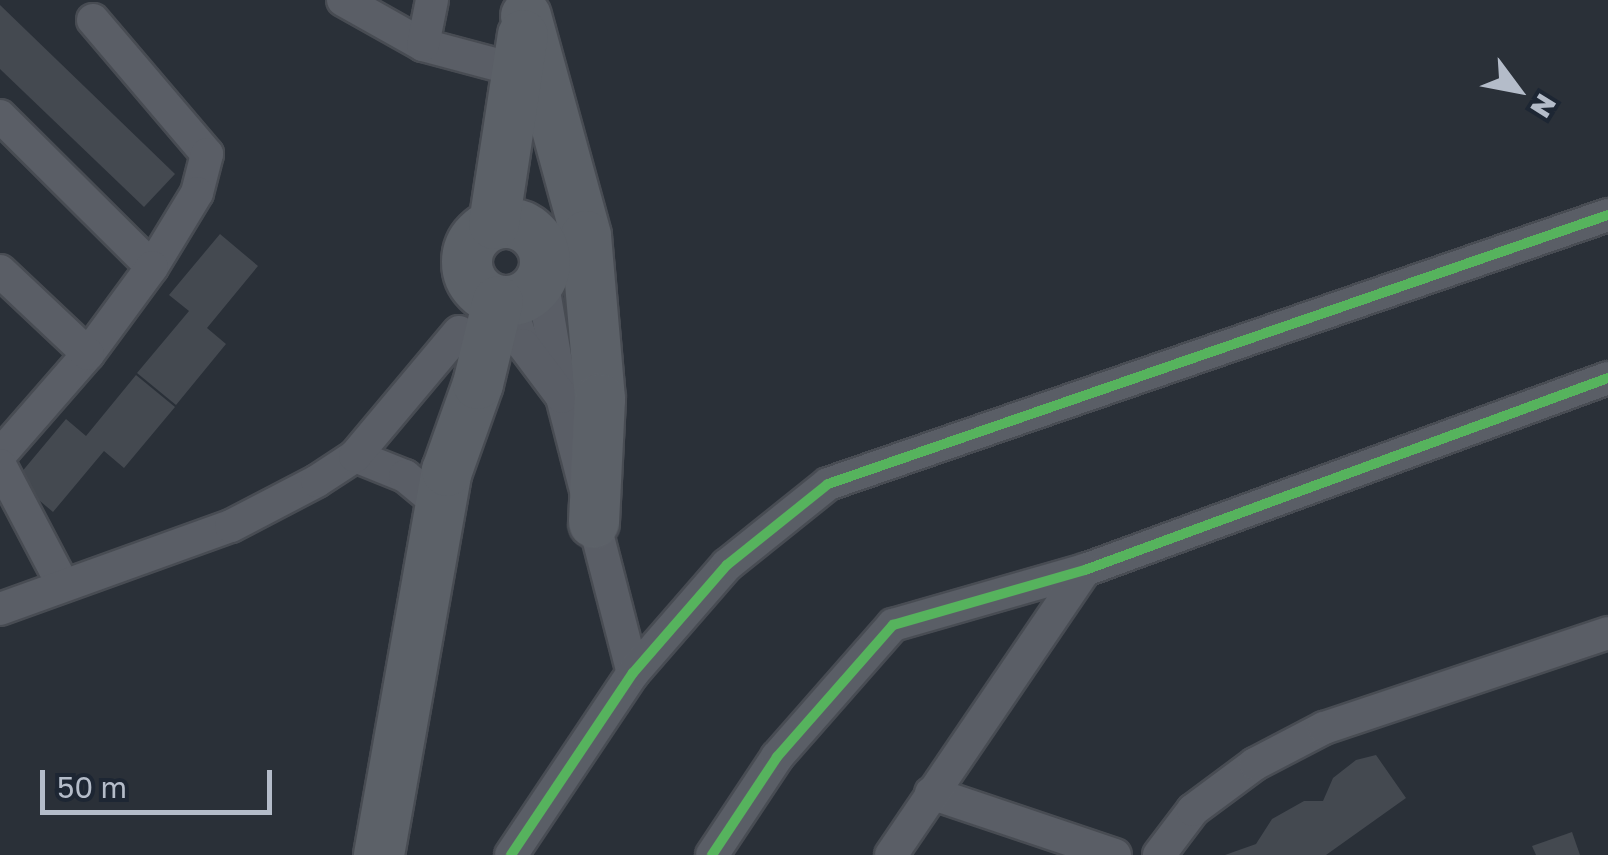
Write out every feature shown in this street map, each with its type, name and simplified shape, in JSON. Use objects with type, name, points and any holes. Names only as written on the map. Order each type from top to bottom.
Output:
[{"type":"main road","points":[[510,226],[516,82],[527,8]]},
{"type":"main road","points":[[527,8],[586,236],[600,400],[594,523]]},
{"type":"main road","points":[[505,291],[469,248],[510,226]]},
{"type":"main road","points":[[378,855],[444,488],[459,332],[544,250],[510,226]]},
{"type":"main road","points":[[444,488],[505,291]]},
{"type":"street","points":[[343,0],[423,45],[516,82]]},
{"type":"street","points":[[423,45],[432,0]]},
{"type":"street","points":[[0,455],[88,354],[152,267],[197,193],[207,154],[93,20]]},
{"type":"street","points":[[0,116],[152,267]]},
{"type":"street","points":[[511,855],[633,673],[726,565],[828,484],[1608,215]]},
{"type":"street","points":[[0,270],[88,354]]},
{"type":"street","points":[[505,291],[523,345],[562,397],[633,673]]},
{"type":"street","points":[[0,609],[62,583],[231,526],[355,456],[459,332]]},
{"type":"street","points":[[712,855],[776,757],[893,625],[1085,570],[1608,378]]},
{"type":"street","points":[[355,456],[444,488]]},
{"type":"street","points":[[0,466],[62,583]]},
{"type":"street","points":[[891,855],[1085,570]]},
{"type":"street","points":[[1159,855],[1193,810],[1256,764],[1324,728],[1608,633]]},
{"type":"street","points":[[931,793],[1115,855]]},
{"type":"building","points":[[0,5],[175,174],[144,207],[0,69]]},
{"type":"building","points":[[220,234],[258,266],[207,328],[226,344],[176,405],[137,373],[189,311],[169,295]]},
{"type":"building","points":[[136,375],[175,407],[124,468],[104,451],[53,512],[15,480],[66,419],[86,436]]},
{"type":"building","points":[[1376,755],[1406,798],[1326,855],[1225,855],[1256,844],[1272,819],[1304,801],[1323,801],[1333,778],[1356,760]]},
{"type":"building","points":[[1572,832],[1580,855],[1536,855],[1532,846]]},
{"type":"cycle path","points":[[511,855],[633,673],[727,565],[828,484],[1608,215]]},
{"type":"cycle path","points":[[712,855],[777,757],[893,625],[1085,570],[1608,378]]}]
